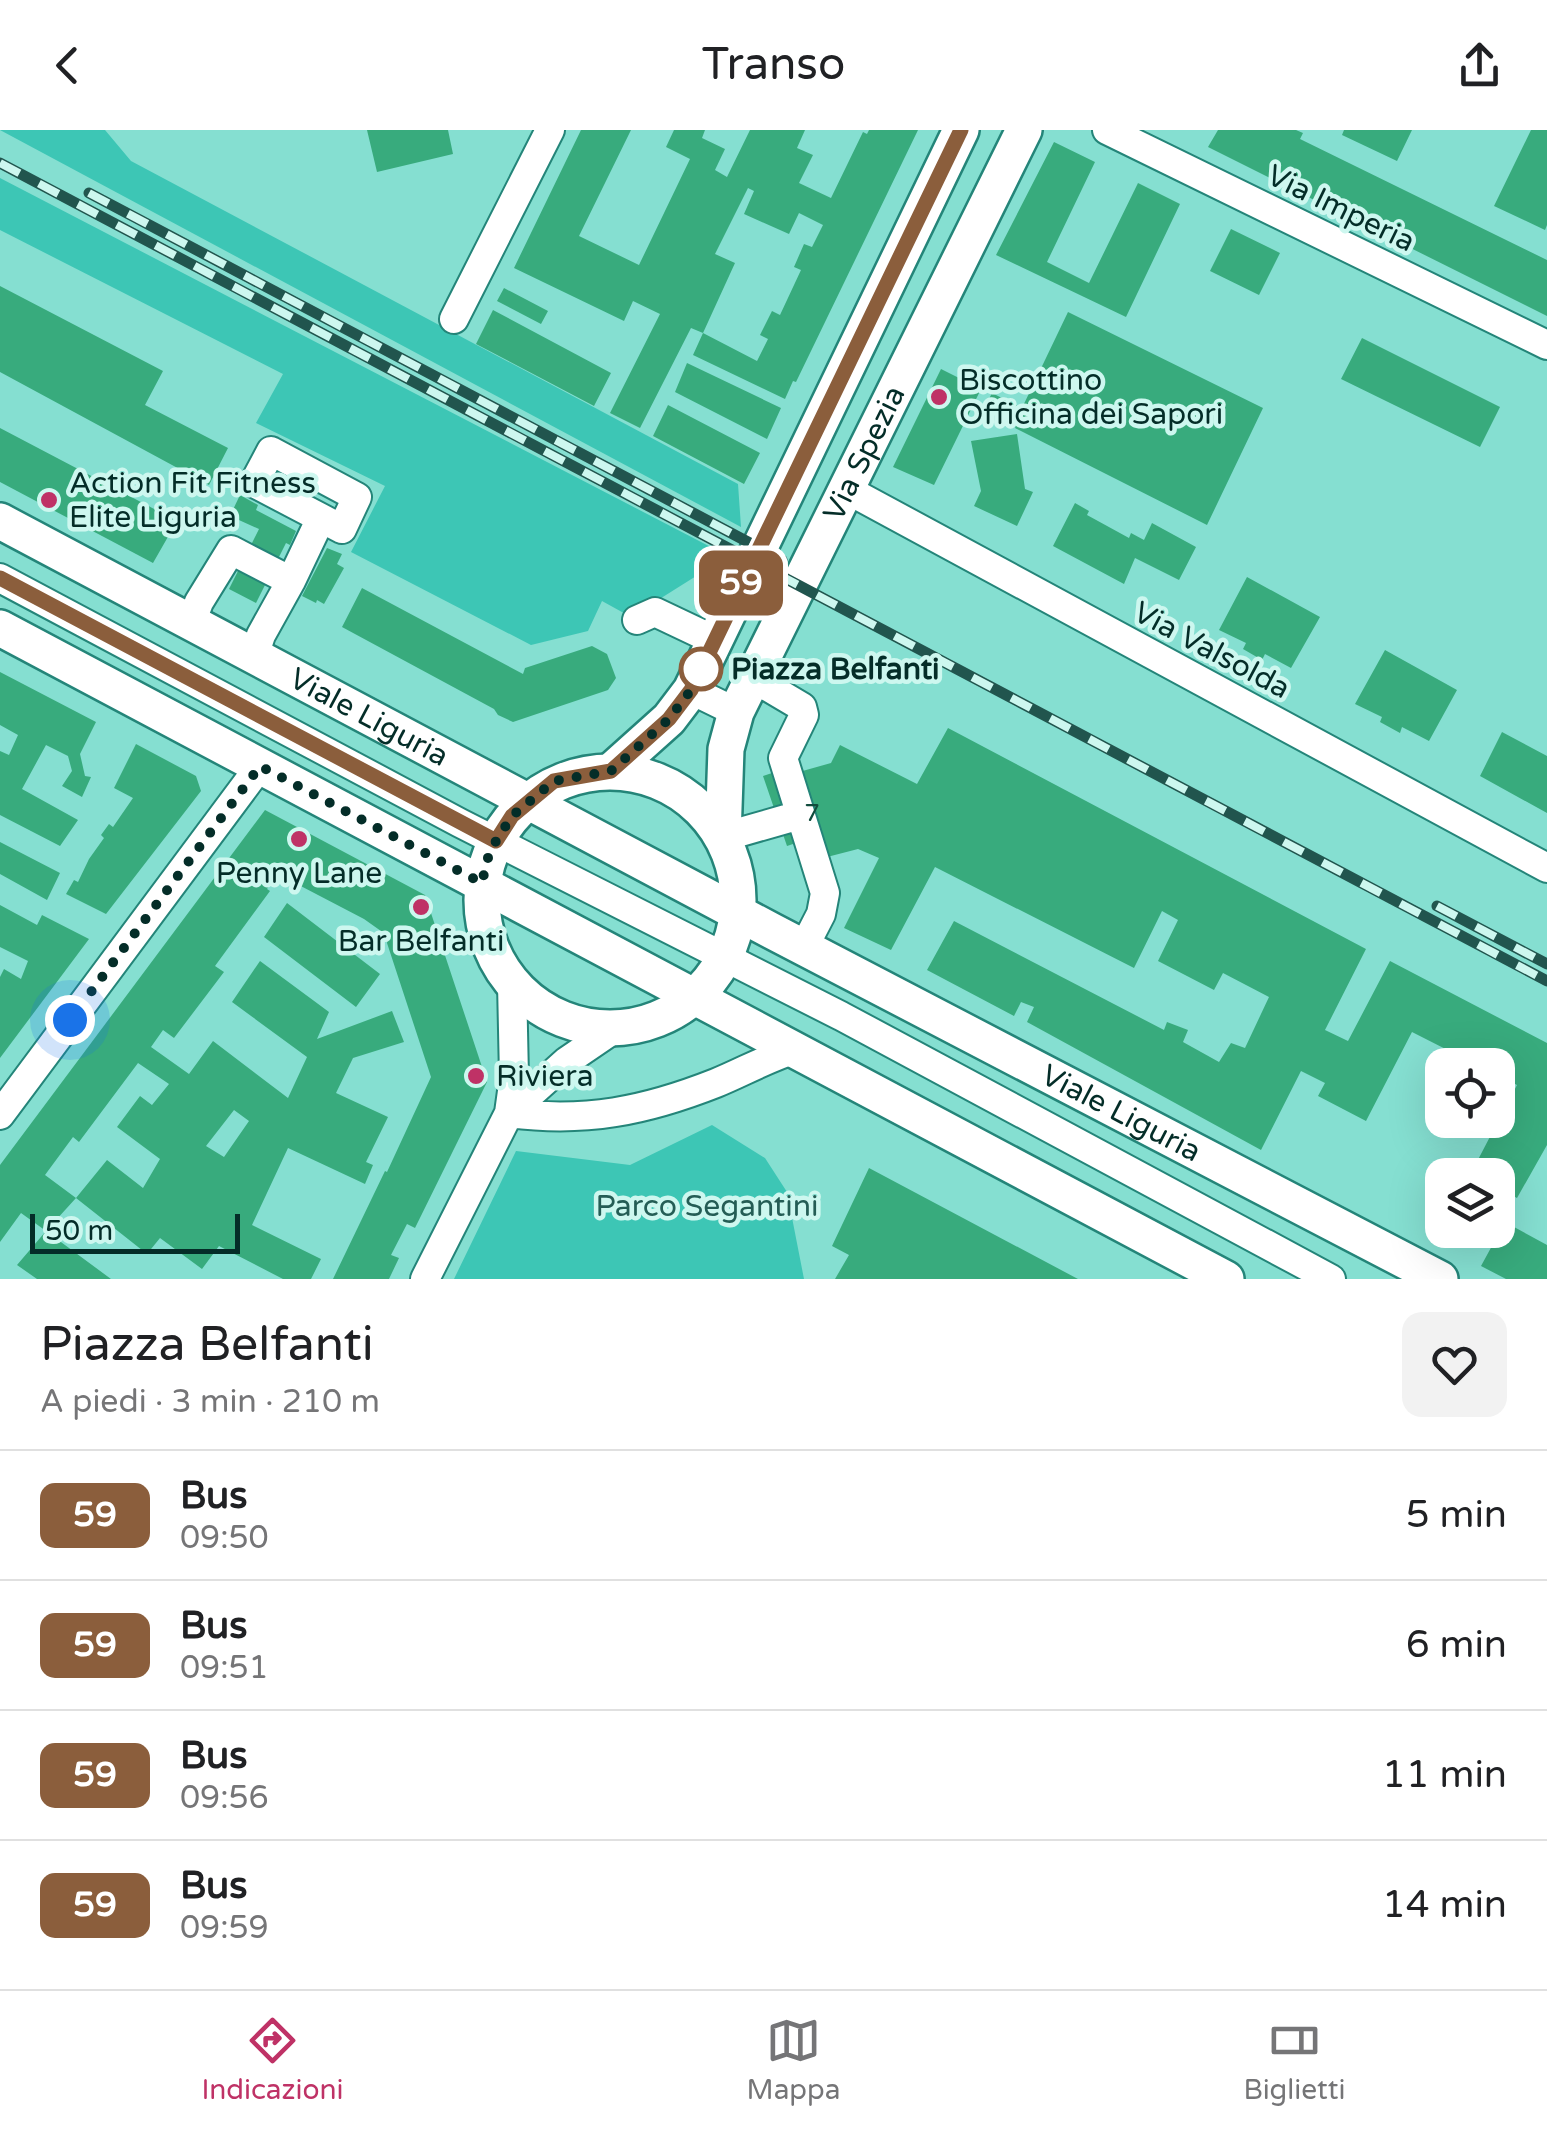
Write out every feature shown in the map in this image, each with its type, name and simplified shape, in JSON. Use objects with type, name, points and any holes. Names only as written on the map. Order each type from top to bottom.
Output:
[{"type":"main road","name":"Via Spezia","points":[[611,771],[669,719],[691,690],[961,130]]},
{"type":"main road","name":"Via Spezia","points":[[723,837],[726,749],[736,712],[1024,130]]},
{"type":"main road","name":"Viale Liguria","points":[[0,521],[527,802],[1440,1279]]},
{"type":"main road","points":[[0,628],[1226,1279]]},
{"type":"main road","points":[[611,771],[653,778],[693,801],[710,818],[738,868],[738,913],[726,957],[696,996],[658,1019],[614,1029],[572,1023],[536,1005],[512,983],[497,962],[484,927],[482,883],[496,841],[512,816],[527,802],[554,781],[611,771]]},
{"type":"street","points":[[454,319],[550,130]]},
{"type":"street","name":"Via Imperia","points":[[1106,130],[1547,345]]},
{"type":"street","name":"Via Valsolda","points":[[846,489],[1547,868]]},
{"type":"street","points":[[254,656],[321,518]]},
{"type":"street","points":[[190,623],[231,550],[291,581]]},
{"type":"street","name":"Viale Liguria","points":[[0,578],[496,841],[841,1016],[1330,1279]]},
{"type":"street","points":[[637,620],[655,612],[714,640]]},
{"type":"street","points":[[753,678],[802,707],[804,716],[783,758],[824,893],[821,914],[804,947]]},
{"type":"street","points":[[691,690],[736,712]]},
{"type":"street","points":[[0,1115],[260,766]]},
{"type":"street","points":[[723,837],[800,815]]},
{"type":"street","points":[[425,1279],[509,1113],[514,1077],[512,983]]},
{"type":"street","points":[[509,1113],[567,1061],[614,1029]]},
{"type":"street","points":[[509,1113],[588,1116],[624,1112],[720,1082],[771,1056],[796,1049]]},
{"type":"green space","points":[[0,130],[105,130],[131,161],[738,484],[741,527]]},
{"type":"green space","points":[[0,178],[728,556],[631,617],[602,601],[588,631],[531,645],[351,552],[385,486],[256,423],[283,374],[0,230]]},
{"type":"green space","name":"Parco Segantini","points":[[712,1125],[765,1158],[787,1192],[804,1279],[454,1279],[516,1151],[630,1165]]},
{"type":"building","points":[[367,130],[448,130],[453,154],[377,172]]},
{"type":"building","points":[[581,130],[631,130],[579,236],[639,265],[690,159],[666,147],[674,130],[705,130],[702,138],[725,149],[715,170],[727,177],[750,130],[805,130],[797,148],[813,155],[799,183],[831,198],[863,132],[918,130],[785,399],[693,355],[703,333],[691,328],[640,428],[610,413],[660,314],[633,301],[624,321],[514,268]],"holes":[[[748,188],[754,191],[744,214],[789,234],[799,213],[823,225],[812,247],[804,244],[794,267],[801,270],[780,315],[772,311],[760,335],[768,339],[757,361],[703,333],[735,263],[715,254]]]},
{"type":"building","points":[[1218,130],[1296,130],[1303,133],[1300,139],[1547,260],[1547,316],[1208,147]]},
{"type":"building","points":[[1344,130],[1412,130],[1397,161],[1342,135]]},
{"type":"building","points":[[1531,130],[1547,130],[1545,230],[1494,206]]},
{"type":"building","points":[[1054,142],[1095,162],[1047,262],[1089,283],[1138,183],[1180,204],[1126,317],[996,255]]},
{"type":"building","points":[[1231,229],[1280,253],[1259,295],[1210,271]]},
{"type":"building","points":[[0,286],[163,371],[145,405],[228,448],[209,485],[0,372]]},
{"type":"building","points":[[504,288],[548,311],[541,324],[497,301]]},
{"type":"building","points":[[493,310],[611,373],[594,406],[476,344]]},
{"type":"building","points":[[1068,312],[1263,408],[1207,525],[1015,428],[1019,419],[1000,423],[981,415],[992,393],[1022,408]]},
{"type":"building","points":[[1362,338],[1500,407],[1480,447],[1341,379]]},
{"type":"building","points":[[687,363],[781,408],[767,439],[675,392]]},
{"type":"building","points":[[941,369],[981,389],[934,485],[893,467]]},
{"type":"building","points":[[668,405],[760,453],[744,484],[653,436]]},
{"type":"building","points":[[0,428],[177,521],[153,563],[0,482]]},
{"type":"building","points":[[1017,434],[1025,489],[1033,492],[1017,526],[974,506],[981,491],[971,441]]},
{"type":"building","points":[[240,495],[258,505],[256,510],[296,531],[256,603],[229,589],[259,529],[230,516]]},
{"type":"building","points":[[1075,503],[1089,511],[1087,515],[1129,538],[1131,533],[1144,540],[1152,523],[1196,547],[1179,580],[1135,558],[1124,584],[1053,546]]},
{"type":"building","points":[[327,548],[342,554],[337,564],[344,568],[324,604],[317,600],[316,603],[302,596]]},
{"type":"building","points":[[1247,577],[1320,617],[1291,668],[1265,654],[1262,660],[1243,649],[1246,643],[1219,630]]},
{"type":"building","points":[[362,588],[523,674],[525,668],[592,646],[607,654],[616,678],[608,690],[513,722],[342,627]]},
{"type":"building","points":[[1385,650],[1457,690],[1429,741],[1402,727],[1400,733],[1380,722],[1382,717],[1355,704]]},
{"type":"building","points":[[0,672],[96,722],[80,754],[85,776],[91,777],[82,797],[62,786],[72,771],[68,756],[46,745],[22,789],[78,820],[60,846],[0,815],[0,751],[9,755],[18,735],[0,725]]},
{"type":"building","points":[[948,728],[1366,949],[1325,1030],[1348,1041],[1390,961],[1547,1043],[1547,1145],[1517,1198],[1515,1158],[1479,1158],[1489,1138],[1515,1138],[1515,1048],[1444,1048],[1412,1032],[1366,1121],[1318,1096],[1325,1083],[1301,1071],[1261,1150],[1027,1022],[1034,1007],[1021,1002],[1014,1016],[927,970],[954,921],[1164,1030],[1167,1022],[1188,1030],[1183,1042],[1219,1062],[1231,1043],[1245,1048],[1269,997],[1223,973],[1214,990],[1158,961],[1178,920],[1162,911],[1134,968],[935,867],[891,950],[844,928],[879,858],[858,849],[827,857],[820,835],[787,846],[763,776],[796,765],[799,772],[831,763],[840,745],[917,784]]},
{"type":"building","points":[[1502,732],[1547,756],[1547,813],[1480,776]]},
{"type":"building","points":[[136,744],[196,776],[201,791],[106,914],[66,894],[74,880],[78,882],[104,838],[101,835],[109,824],[113,827],[133,798],[114,788]]},
{"type":"building","points":[[265,810],[425,895],[487,1082],[415,1228],[407,1224],[391,1255],[399,1258],[389,1279],[333,1279],[431,1077],[388,936],[295,883],[296,877],[280,870],[267,889],[270,891],[215,966],[224,972],[174,1038],[163,1030],[151,1047],[189,1074],[213,1041],[288,1098],[307,1057],[232,1002],[260,961],[329,1012],[317,1039],[392,1011],[404,1042],[353,1058],[336,1093],[388,1117],[366,1162],[373,1165],[365,1184],[288,1148],[252,1225],[321,1259],[311,1279],[283,1279],[219,1246],[202,1269],[160,1238],[147,1254],[76,1198],[46,1231],[21,1213],[0,1242],[0,1165]],"holes":[[[138,1063],[169,1084],[152,1105],[140,1096],[117,1127],[160,1159],[143,1188],[107,1160],[76,1198],[45,1175],[73,1137],[79,1142]],[[234,1110],[249,1121],[224,1157],[206,1146]]]},
{"type":"building","points":[[0,842],[60,873],[47,900],[0,874]]},
{"type":"building","points":[[287,903],[380,974],[356,1007],[264,937]]},
{"type":"building","points":[[0,905],[37,925],[42,915],[89,939],[0,1058],[0,977],[4,969],[21,979],[28,961],[0,947]]},
{"type":"building","points":[[869,1168],[1078,1279],[835,1279],[849,1255],[832,1246]]},
{"type":"building","points":[[1515,1227],[1547,1245],[1547,1279],[1506,1279],[1481,1266],[1491,1248],[1515,1248]]},
{"type":"building","points":[[46,1231],[111,1279],[37,1279],[17,1265]]},
{"type":"railway","points":[[0,163],[1547,981]]},
{"type":"railway","points":[[89,193],[782,560]]},
{"type":"railway","points":[[1437,906],[1547,964]]},
{"type":"bus line","name":"59","points":[[0,578],[496,841],[512,816],[554,781],[611,771],[669,719],[691,690],[961,130]]},
{"type":"place","name":"Biscottino Officina dei Sapori","points":[[939,397]]},
{"type":"place","name":"Action Fit Fitness Elite Liguria","points":[[49,500]]},
{"type":"place","name":"Piazza Belfanti","points":[[701,669]]},
{"type":"place","name":"Penny Lane","points":[[299,839]]},
{"type":"place","name":"Bar Belfanti","points":[[421,907]]},
{"type":"place","name":"Riviera","points":[[476,1076]]},
{"type":"route","points":[[70,1020],[260,766],[482,883],[487,860],[512,816],[554,781],[611,771],[669,719],[701,669]]}]
